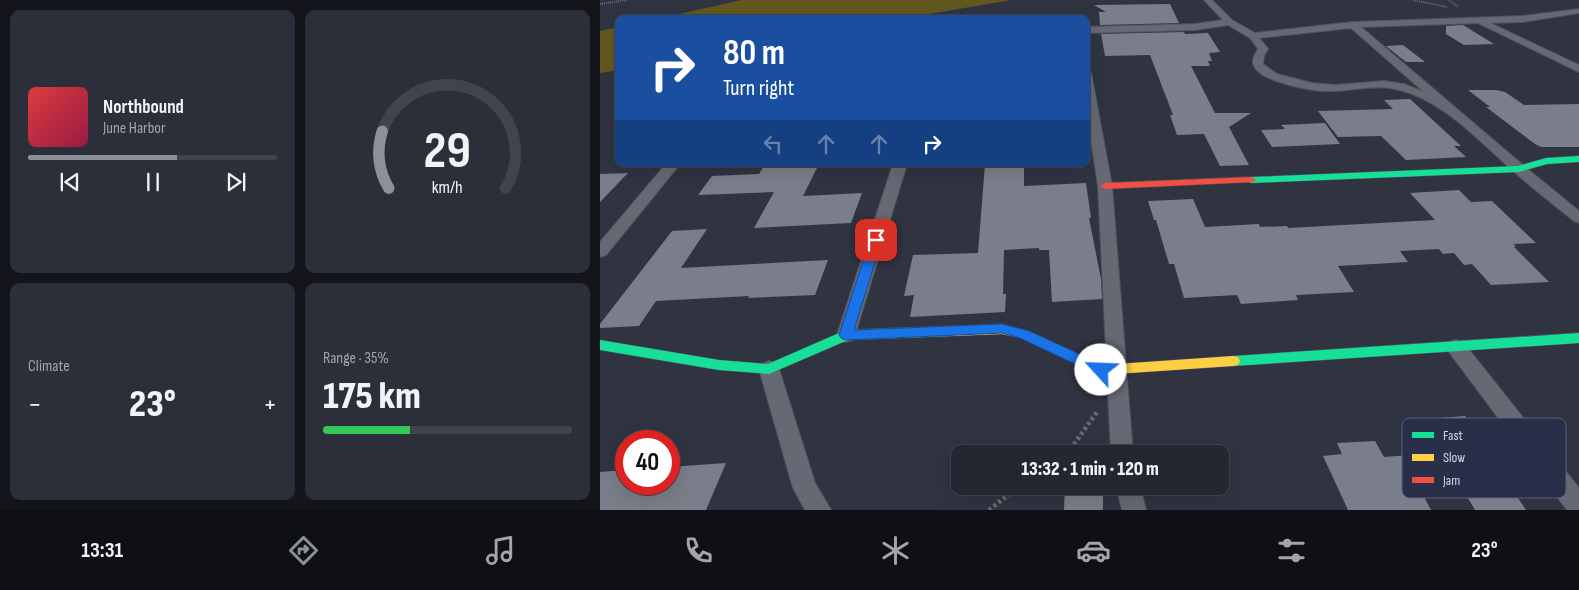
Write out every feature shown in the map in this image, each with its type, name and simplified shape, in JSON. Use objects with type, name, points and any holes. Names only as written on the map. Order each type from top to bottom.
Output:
[{"type":"street","points":[[1208,0],[1229,22],[1250,34],[1263,49],[1258,56],[1258,65],[1261,70],[1294,82],[1325,88],[1376,85],[1400,87],[1409,89],[1455,113]]},
{"type":"street","points":[[1205,26],[1250,34],[1353,25],[1522,19],[1579,11]]},
{"type":"street","points":[[1481,21],[1579,69]]},
{"type":"street","points":[[1090,30],[1150,30],[1205,26],[1229,22]]},
{"type":"street","points":[[1353,25],[1519,169],[1579,218]]},
{"type":"street","points":[[1090,96],[1105,186],[1122,445]]},
{"type":"street","points":[[1105,186],[1519,169],[1546,161],[1579,159]]},
{"type":"street","points":[[600,252],[671,167]]},
{"type":"street","points":[[846,335],[899,167]]},
{"type":"street","points":[[600,345],[719,365],[770,369],[846,335],[1002,329],[1024,334],[1101,370],[1579,338]]},
{"type":"street","points":[[1456,347],[1511,418]]},
{"type":"street","points":[[770,369],[805,488],[819,510]]},
{"type":"street","points":[[1566,490],[1579,507]]},
{"type":"street","points":[[1130,495],[1134,510]]},
{"type":"path","points":[[600,4],[627,0]]},
{"type":"path","points":[[1074,445],[1097,413],[1099,405]]},
{"type":"path","points":[[989,510],[1008,495]]},
{"type":"shaded area","points":[[742,0],[1011,0],[923,15],[674,15]]},
{"type":"shaded area","points":[[615,28],[615,71],[600,73],[600,31]]},
{"type":"building","points":[[1170,4],[1179,23],[1100,25],[1099,12],[1106,12],[1094,5]]},
{"type":"building","points":[[1463,25],[1494,44],[1464,45],[1446,34],[1446,26]]},
{"type":"building","points":[[1184,32],[1185,34],[1208,33],[1220,52],[1209,53],[1212,61],[1208,61],[1210,66],[1191,66],[1215,113],[1251,113],[1229,127],[1249,165],[1220,166],[1204,134],[1177,135],[1170,115],[1173,115],[1150,55],[1105,56],[1101,34]]},
{"type":"building","points":[[1403,45],[1425,62],[1406,62],[1386,46]]},
{"type":"building","points":[[1468,90],[1496,90],[1505,92],[1524,105],[1579,104],[1579,147],[1541,147],[1535,144],[1486,107],[1490,107]]},
{"type":"building","points":[[1410,99],[1461,146],[1454,146],[1466,157],[1406,160],[1381,136],[1338,137],[1318,111],[1393,109],[1384,100]]},
{"type":"building","points":[[1325,123],[1340,144],[1272,147],[1261,130],[1285,129],[1281,125]]},
{"type":"building","points":[[763,167],[818,167],[803,196],[862,193],[851,223],[754,228],[774,192],[698,195],[712,176],[759,174]]},
{"type":"building","points":[[985,167],[1024,167],[1024,186],[1086,183],[1091,218],[1089,218],[1101,279],[1102,299],[1052,302],[1049,250],[1039,250],[1039,248],[1004,250],[1003,294],[1006,294],[1005,312],[910,317],[914,295],[904,296],[913,255],[978,253]]},
{"type":"building","points":[[628,173],[600,202],[600,174]]},
{"type":"building","points":[[1459,190],[1471,202],[1492,201],[1536,243],[1513,244],[1549,282],[1491,285],[1472,264],[1464,265],[1454,253],[1443,254],[1439,249],[1400,251],[1408,262],[1338,266],[1354,292],[1296,295],[1298,300],[1241,304],[1237,295],[1184,298],[1174,264],[1169,264],[1156,220],[1154,220],[1148,201],[1193,199],[1205,227],[1259,224],[1260,227],[1287,226],[1288,228],[1435,220],[1410,193]]},
{"type":"building","points":[[707,229],[681,268],[828,260],[815,295],[656,301],[639,326],[600,328],[600,324],[672,231]]},
{"type":"building","points":[[1465,416],[1466,418],[1440,418]]},
{"type":"building","points":[[1375,441],[1384,457],[1402,456],[1402,498],[1425,498],[1431,510],[1348,510],[1323,456],[1342,454],[1337,443]]},
{"type":"building","points":[[726,463],[706,510],[600,510],[600,472],[615,471],[615,495],[680,495],[680,466]]},
{"type":"building","points":[[1065,495],[1103,495],[1103,510],[1064,510]]},
{"type":"building","points":[[1468,498],[1518,498],[1526,510],[1475,510]]},
{"type":"traffic: fast","points":[[1251,180],[1519,169],[1546,161],[1579,159]]},
{"type":"traffic: fast","points":[[600,345],[719,365],[769,369],[846,335],[952,331]]},
{"type":"traffic: fast","points":[[1233,361],[1579,338]]},
{"type":"traffic: slow","points":[[952,331],[1002,329],[1024,334],[1101,370],[1233,361]]},
{"type":"traffic: jam","points":[[1105,186],[1251,180]]},
{"type":"route","points":[[876,240],[846,335],[1002,329],[1024,334],[1101,370]]}]
